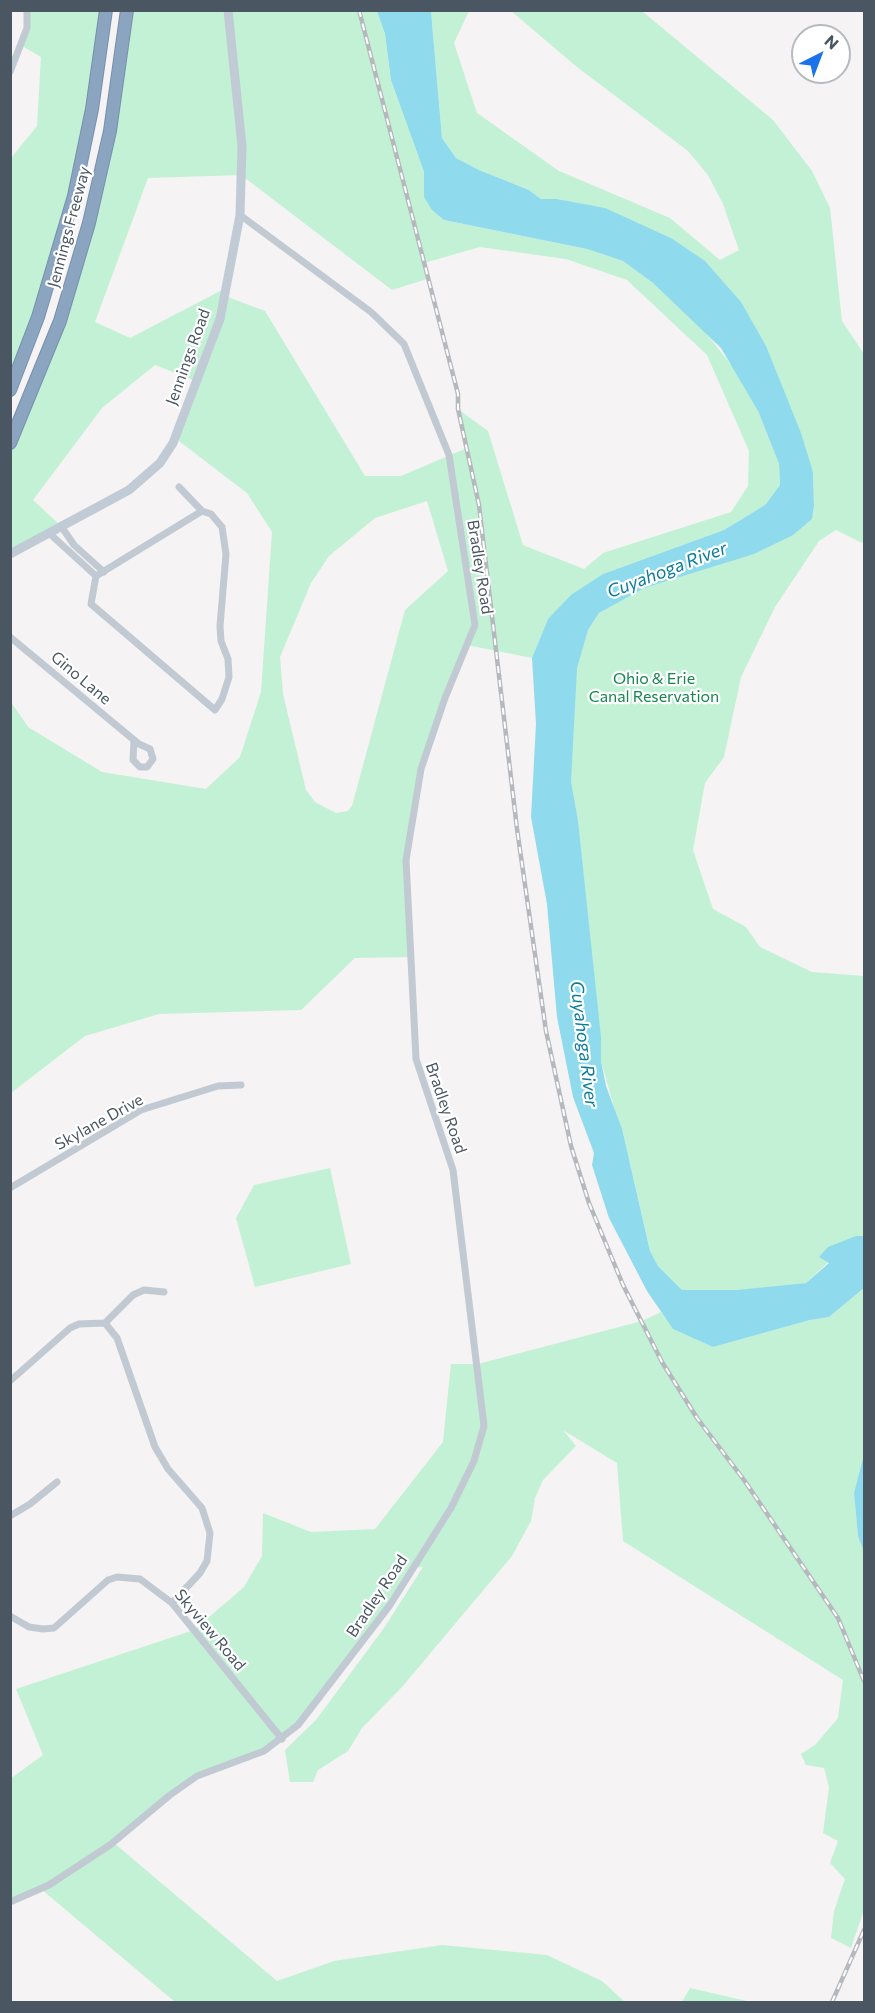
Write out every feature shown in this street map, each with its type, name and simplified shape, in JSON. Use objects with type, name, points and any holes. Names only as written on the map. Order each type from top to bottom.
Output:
[{"type":"highway","name":"Jennings Freeway","points":[[10,390],[42,306],[74,196],[92,109],[106,10]]},
{"type":"highway","name":"Jennings Freeway","points":[[10,443],[45,361],[86,232],[110,131],[127,10]]},
{"type":"street","points":[[10,72],[27,28],[27,10]]},
{"type":"street","name":"Jennings Road","points":[[10,554],[129,490],[147,477],[173,443],[220,319],[240,215],[242,146],[228,10]]},
{"type":"street","name":"Bradley Road","points":[[10,1902],[49,1885],[114,1842],[170,1795],[197,1776],[264,1751],[282,1739],[309,1712],[390,1605],[451,1508],[474,1461],[484,1426],[453,1170],[416,1059],[406,860],[421,769],[445,698],[475,625],[449,455],[404,344],[371,312],[240,215]]},
{"type":"street","points":[[96,576],[91,604],[214,710],[222,699],[229,677],[228,659],[221,640],[220,626],[226,554],[222,527],[211,514],[202,511],[179,488]]},
{"type":"street","points":[[96,576],[202,511]]},
{"type":"street","points":[[61,526],[74,545],[104,572]]},
{"type":"street","points":[[49,532],[96,576]]},
{"type":"street","name":"Gino Lane","points":[[10,637],[134,740]]},
{"type":"street","name":"Skylane Drive","points":[[10,1188],[141,1110],[219,1086],[241,1085]]},
{"type":"street","points":[[10,1381],[70,1329],[79,1324],[105,1323],[133,1295],[144,1290],[164,1292]]},
{"type":"street","points":[[105,1323],[117,1338],[155,1447],[168,1469],[202,1508],[210,1533],[207,1561],[200,1573],[172,1603]]},
{"type":"street","points":[[10,1516],[30,1504],[57,1482]]},
{"type":"street","name":"Skyview Road","points":[[10,1616],[29,1627],[54,1628],[100,1586],[117,1577],[140,1579],[172,1603],[282,1739]]},
{"type":"green space","points":[[27,11],[106,11],[83,157],[11,390],[11,158],[37,126],[41,57],[22,46]]},
{"type":"green space","points":[[127,11],[377,11],[385,34],[391,80],[424,172],[424,197],[444,220],[587,249],[623,261],[653,283],[703,329],[735,370],[758,411],[779,464],[780,485],[765,505],[724,530],[603,574],[548,619],[532,658],[467,645],[421,769],[406,860],[411,957],[355,958],[301,1010],[159,1014],[85,1036],[11,1093],[11,702],[28,727],[102,772],[206,789],[240,757],[261,692],[272,532],[247,493],[175,438],[196,381],[155,365],[102,408],[33,500],[61,526],[11,554],[10,443],[89,223]],"holes":[[[241,175],[392,290],[427,279],[424,263],[480,247],[566,259],[627,280],[707,355],[749,451],[748,486],[731,512],[603,553],[584,569],[523,545],[488,431],[458,409],[467,448],[401,476],[365,476],[265,311],[225,296],[226,288],[130,338],[95,322],[148,178]],[[427,501],[448,571],[405,610],[352,806],[348,811],[336,813],[315,802],[306,790],[283,694],[280,657],[311,583],[329,556],[375,518]]]},
{"type":"green space","name":"Ohio & Erie Canal Reservation","points":[[431,11],[469,11],[454,43],[477,113],[559,171],[670,218],[720,260],[739,250],[723,204],[708,175],[688,151],[577,67],[511,11],[642,11],[773,120],[812,171],[830,208],[842,321],[864,354],[864,541],[862,543],[836,530],[819,541],[775,607],[741,677],[724,757],[705,783],[693,850],[713,909],[746,927],[760,947],[812,972],[864,976],[864,1236],[856,1236],[806,1283],[717,1293],[682,1290],[658,1266],[650,1251],[630,1164],[601,1061],[565,785],[569,689],[588,630],[599,613],[647,583],[676,577],[745,556],[814,505],[813,472],[791,422],[671,238],[605,209],[557,199],[541,199],[529,190],[456,158],[442,138]]},
{"type":"green space","points":[[330,1168],[351,1264],[255,1287],[236,1218],[254,1185]]},
{"type":"green space","points":[[864,1288],[864,1454],[854,1493],[858,1536],[864,1549],[864,1910],[851,1948],[831,1938],[834,1911],[845,1879],[830,1863],[838,1841],[823,1833],[829,1787],[824,1768],[806,1765],[801,1754],[815,1745],[838,1718],[843,1680],[623,1541],[617,1463],[563,1430],[576,1446],[543,1480],[535,1498],[531,1521],[512,1556],[402,1687],[362,1728],[348,1751],[318,1770],[313,1782],[290,1782],[285,1750],[316,1720],[384,1628],[423,1567],[413,1568],[309,1712],[264,1751],[197,1776],[114,1843],[277,1981],[334,1961],[442,1945],[547,1955],[602,1981],[625,2002],[175,2002],[41,1889],[11,1902],[10,1779],[43,1755],[16,1689],[194,1630],[244,1587],[262,1556],[263,1513],[311,1532],[375,1529],[443,1442],[451,1364],[478,1364],[642,1321],[661,1312],[674,1329],[713,1347],[810,1320],[829,1317]]},
{"type":"green space","points":[[690,1988],[751,2002],[682,2002]]},
{"type":"water","name":"Cuyahoga River","points":[[377,11],[431,11],[442,138],[456,158],[529,190],[541,199],[557,199],[605,208],[671,238],[705,261],[741,302],[766,346],[801,433],[813,472],[812,519],[793,535],[754,554],[644,588],[599,613],[588,630],[577,668],[571,782],[578,821],[601,1037],[601,1061],[606,1086],[622,1129],[650,1251],[658,1266],[682,1290],[737,1290],[806,1283],[829,1263],[819,1257],[828,1247],[856,1236],[864,1236],[864,1288],[829,1317],[810,1320],[713,1347],[673,1329],[647,1291],[609,1218],[592,1165],[594,1153],[573,1097],[557,1017],[547,904],[531,817],[536,724],[532,658],[548,619],[571,595],[603,574],[724,530],[765,505],[780,485],[779,464],[758,411],[721,348],[653,283],[623,261],[587,249],[444,220],[432,210],[424,197],[424,172],[391,80],[385,34]]},
{"type":"water","points":[[864,1454],[864,1552],[858,1536],[854,1493]]},
{"type":"railway","points":[[359,10],[458,394],[458,409],[479,505],[517,829],[546,1031],[571,1146],[589,1203],[623,1285],[662,1362],[697,1418],[744,1480],[838,1618],[864,1681]]},
{"type":"railway","points":[[832,2002],[864,1930]]}]
